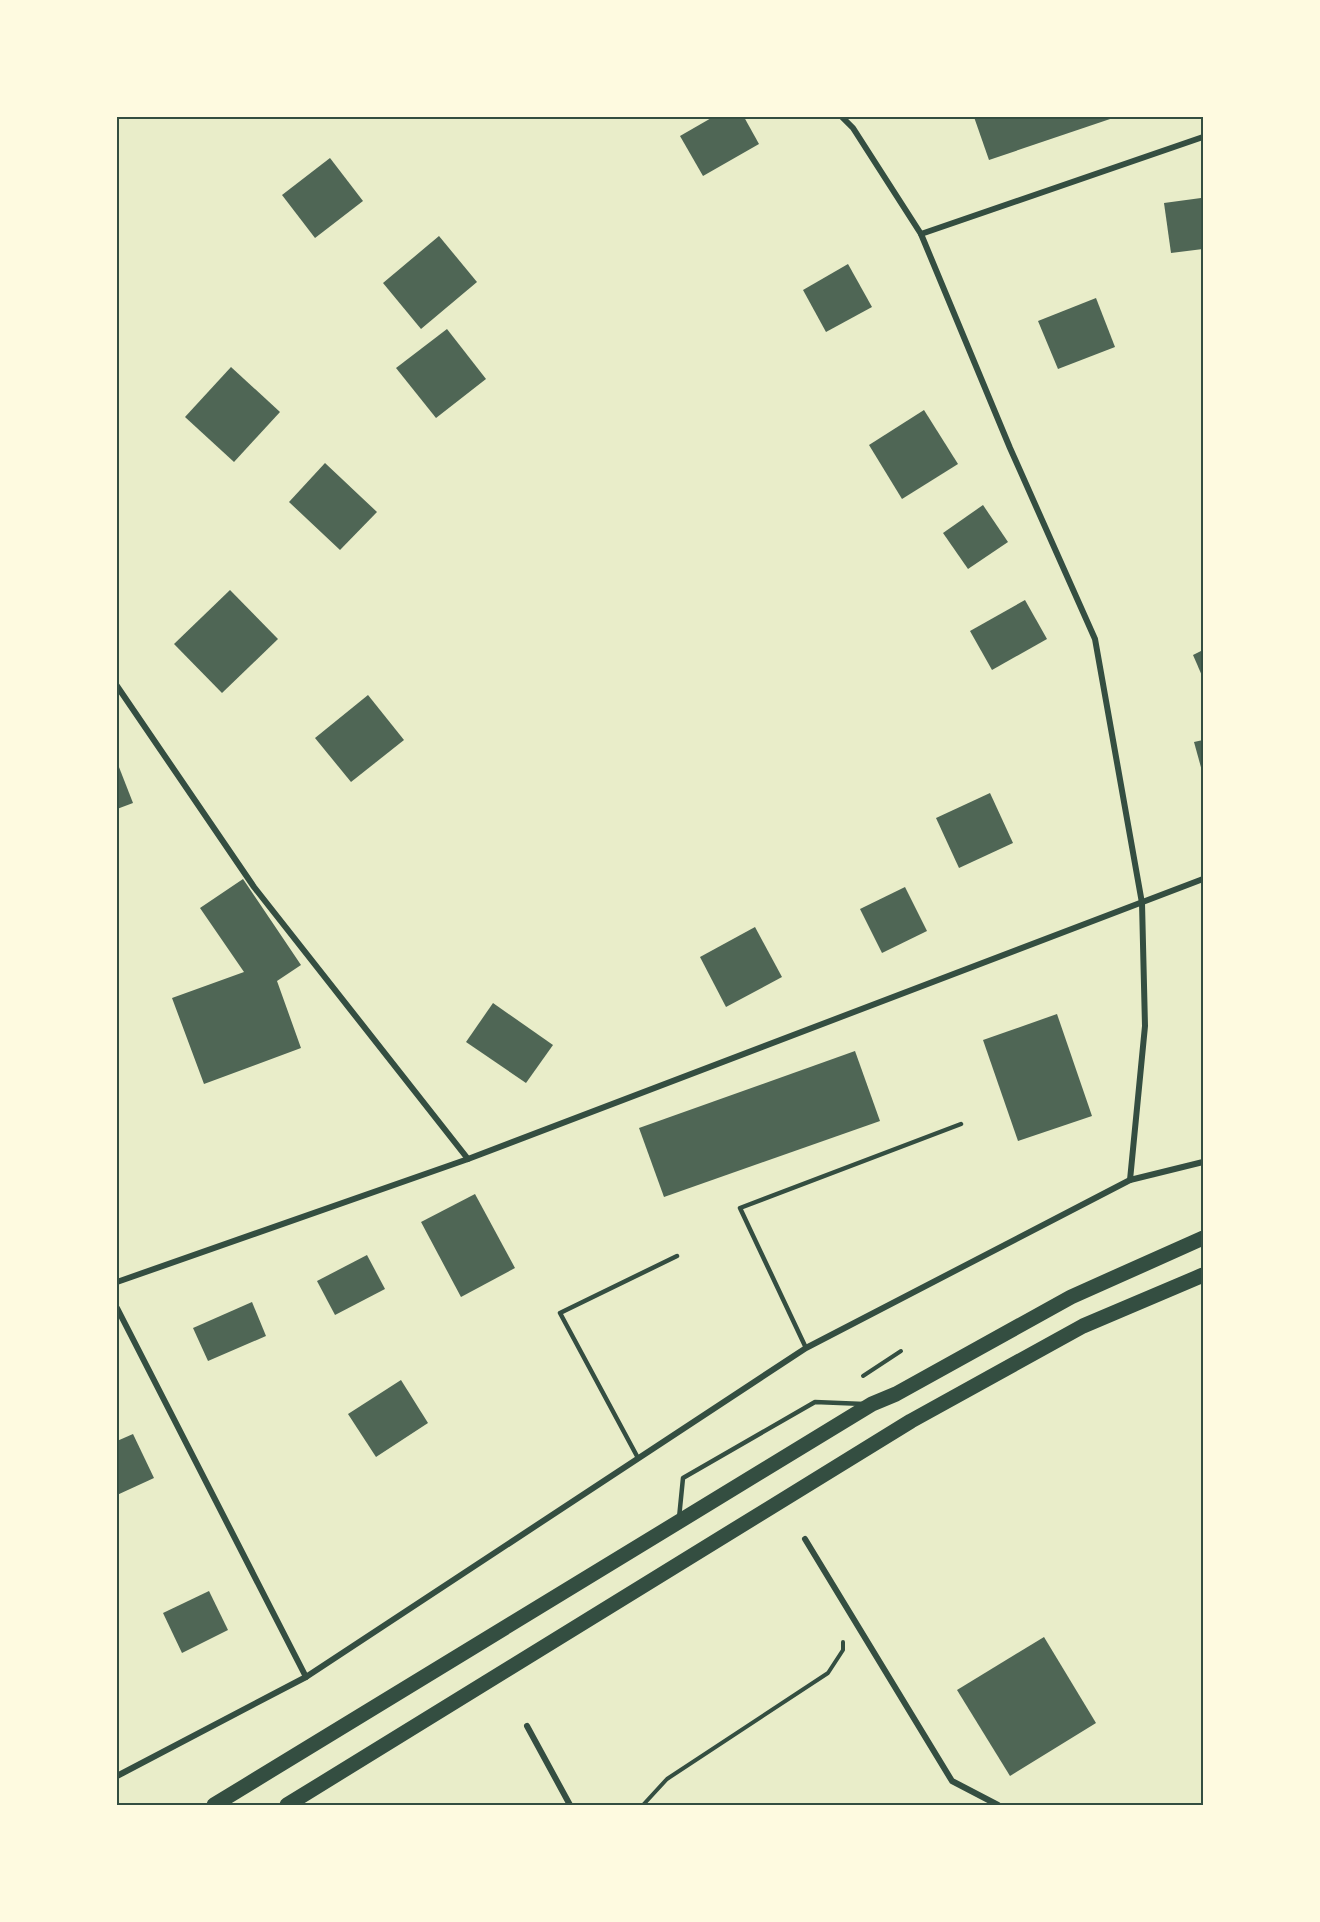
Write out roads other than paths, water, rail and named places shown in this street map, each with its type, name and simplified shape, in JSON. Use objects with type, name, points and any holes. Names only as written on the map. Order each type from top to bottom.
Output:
[{"type":"main road","points":[[214,1805],[872,1404],[896,1394],[1071,1297],[1203,1238]]},
{"type":"main road","points":[[287,1805],[911,1421],[1083,1326],[1203,1275]]},
{"type":"street","points":[[842,117],[853,129],[921,234],[1010,448],[1095,639],[1142,903],[1145,1026],[1130,1180]]},
{"type":"street","points":[[850,117],[853,129]]},
{"type":"street","points":[[921,234],[1203,137]]},
{"type":"street","points":[[117,686],[254,887],[468,1159]]},
{"type":"street","points":[[117,1282],[468,1159],[1203,879]]},
{"type":"street","points":[[117,1776],[306,1677],[806,1348],[1130,1180],[1203,1162]]},
{"type":"street","points":[[117,1308],[306,1677]]},
{"type":"street","points":[[805,1539],[952,1781],[998,1805]]},
{"type":"street","points":[[527,1726],[570,1805]]},
{"type":"lane","points":[[806,1348],[740,1208],[961,1124]]},
{"type":"lane","points":[[638,1458],[560,1313],[677,1256]]},
{"type":"lane","points":[[679,1521],[683,1478],[815,1402],[872,1404]]}]
